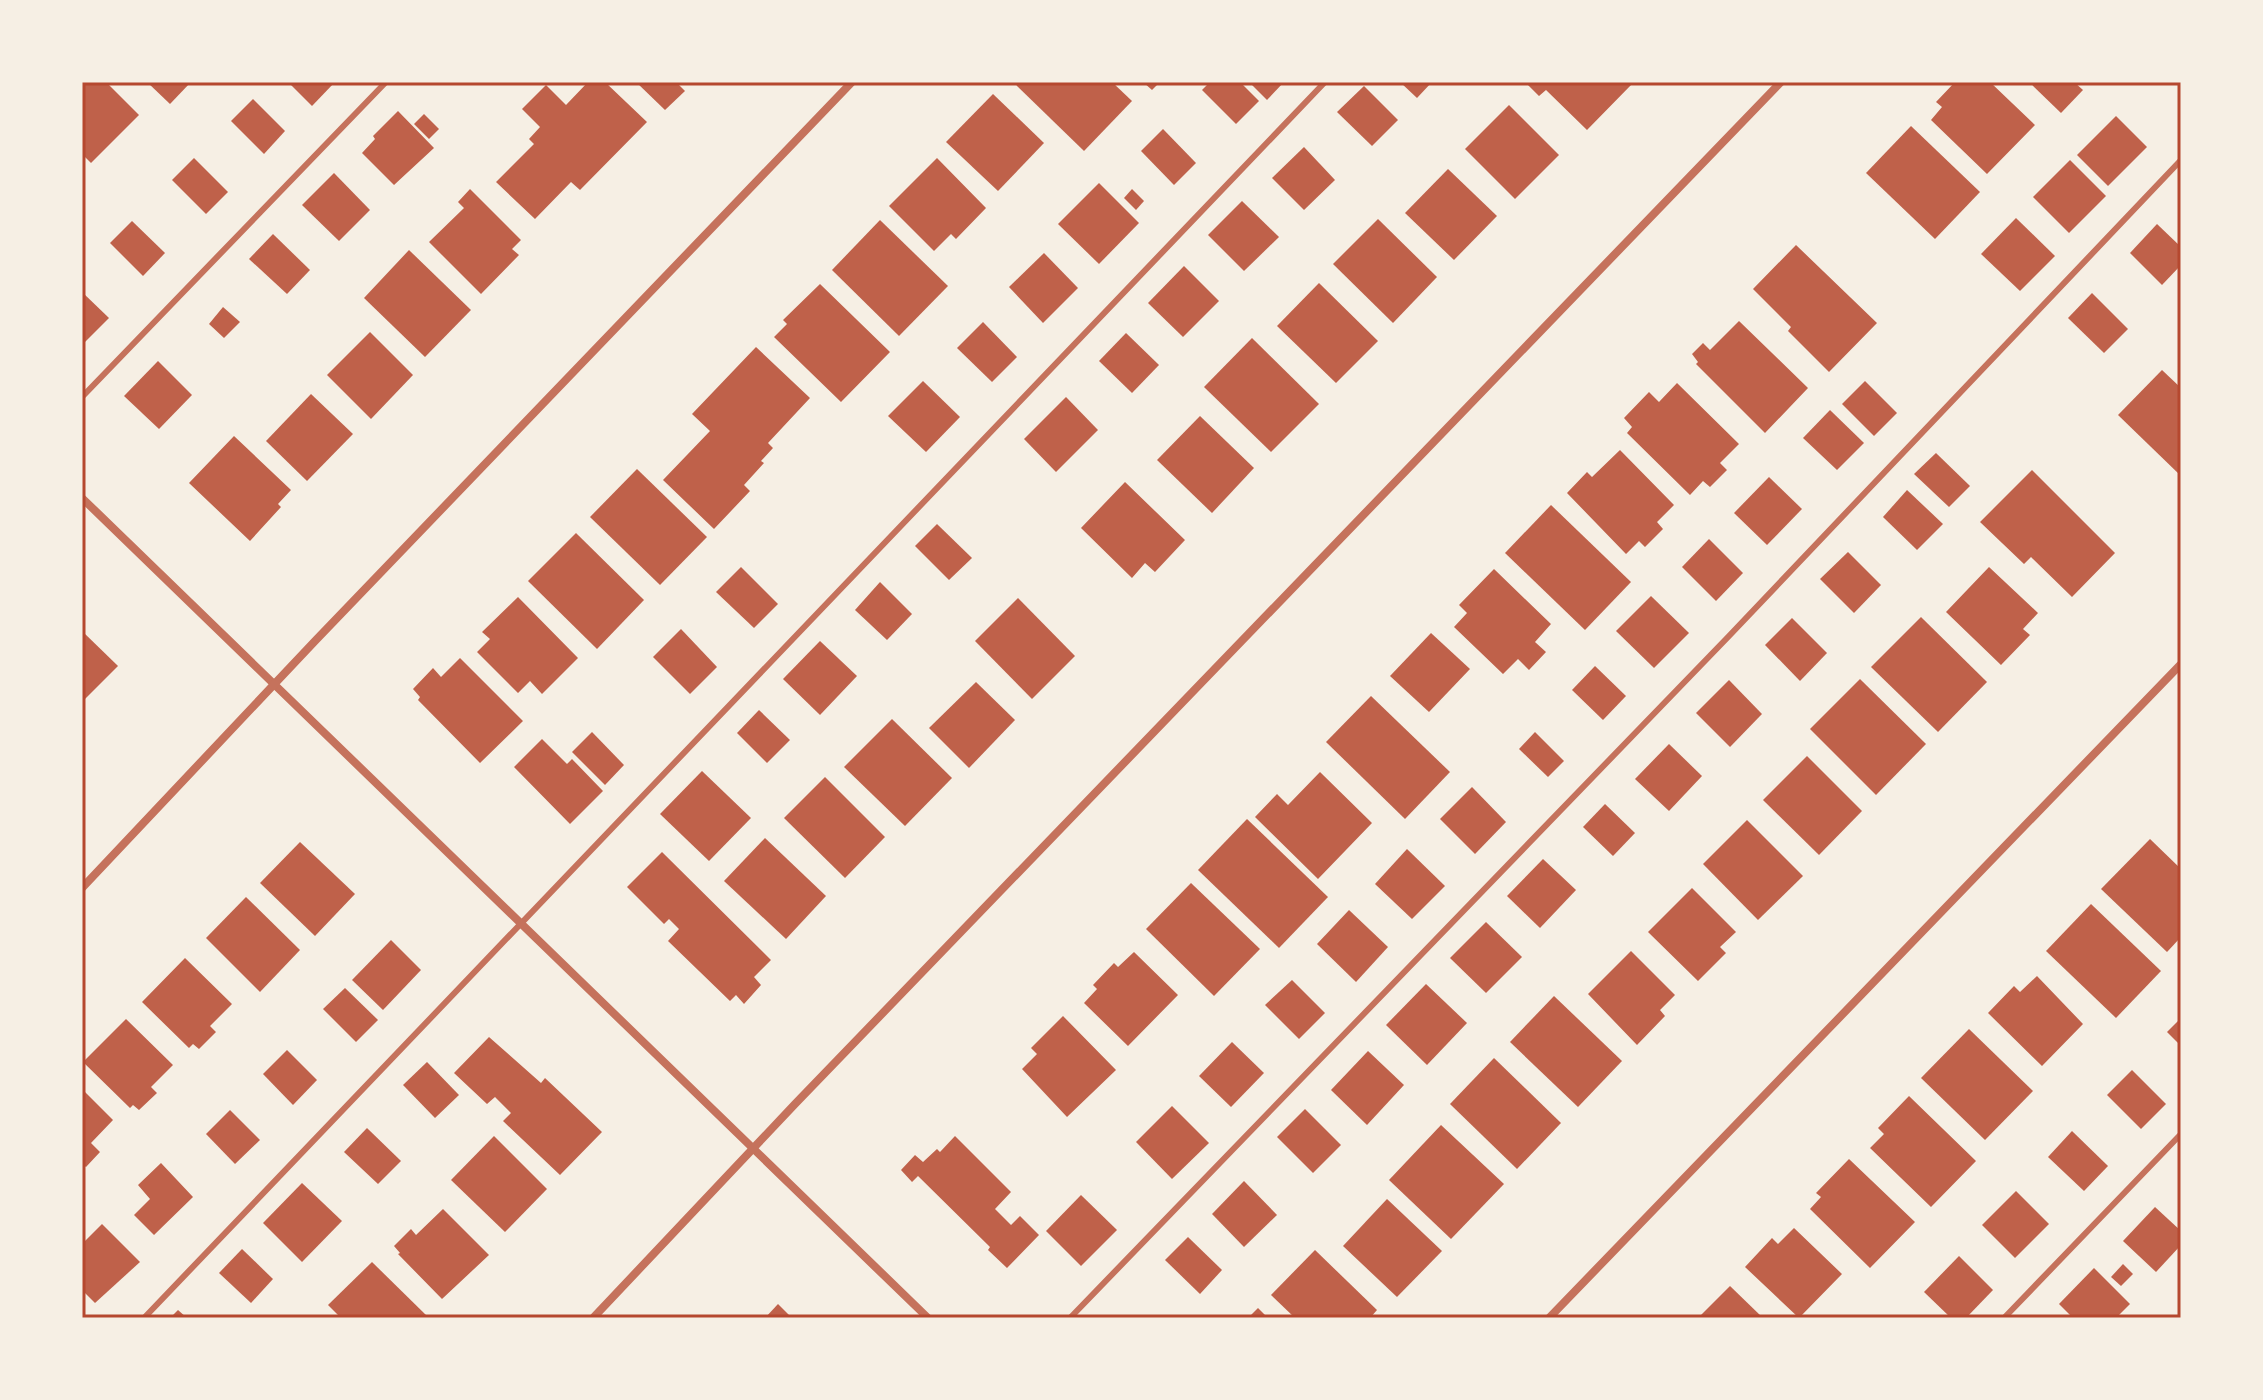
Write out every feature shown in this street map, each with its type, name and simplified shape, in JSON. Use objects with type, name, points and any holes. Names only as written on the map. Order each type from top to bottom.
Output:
[{"type":"street","points":[[82,888],[852,82]]},
{"type":"street","points":[[593,1318],[753,1148],[1781,82]]},
{"type":"street","points":[[82,498],[928,1318]]},
{"type":"street","points":[[1549,1318],[2181,664]]},
{"type":"lane","points":[[82,397],[386,82]]},
{"type":"lane","points":[[144,1318],[1325,82]]},
{"type":"lane","points":[[1070,1318],[1729,636],[2181,160]]},
{"type":"lane","points":[[2004,1318],[2181,1134]]},
{"type":"building","points":[[82,82],[106,82],[139,115],[91,163],[82,154]]},
{"type":"building","points":[[147,82],[191,82],[170,104]]},
{"type":"building","points":[[288,82],[335,82],[312,106]]},
{"type":"building","points":[[588,82],[605,82],[647,122],[580,190],[571,182],[535,219],[496,182],[534,144],[529,139],[540,127],[522,109],[546,85],[566,105]]},
{"type":"building","points":[[636,82],[676,82],[685,91],[665,110]]},
{"type":"building","points":[[1013,82],[1112,82],[1132,101],[1084,151]]},
{"type":"building","points":[[1143,82],[1160,82],[1152,90]]},
{"type":"building","points":[[1210,82],[1240,82],[1259,101],[1236,124],[1202,90]]},
{"type":"building","points":[[1249,82],[1284,82],[1267,100]]},
{"type":"building","points":[[1400,82],[1432,82],[1417,98]]},
{"type":"building","points":[[1525,82],[1632,84],[1587,130],[1546,90],[1539,96]]},
{"type":"building","points":[[1955,82],[1990,82],[2035,125],[1987,174],[1931,120],[1942,107],[1936,102]]},
{"type":"building","points":[[2029,82],[2074,82],[2083,90],[2061,113]]},
{"type":"building","points":[[1364,86],[1398,120],[1372,146],[1337,112]]},
{"type":"building","points":[[993,94],[1044,143],[998,191],[946,142]]},
{"type":"building","points":[[253,99],[285,131],[264,154],[231,121]]},
{"type":"building","points":[[1509,105],[1559,155],[1515,199],[1465,149]]},
{"type":"building","points":[[398,111],[434,148],[394,185],[362,153],[375,139],[373,136]]},
{"type":"building","points":[[424,114],[439,129],[429,139],[414,124]]},
{"type":"building","points":[[2116,116],[2147,147],[2108,186],[2077,155]]},
{"type":"building","points":[[1911,126],[1980,192],[1935,239],[1866,173]]},
{"type":"building","points":[[1163,129],[1196,163],[1174,185],[1141,151]]},
{"type":"building","points":[[1304,147],[1335,180],[1304,210],[1272,178]]},
{"type":"building","points":[[194,158],[228,192],[206,214],[172,180]]},
{"type":"building","points":[[937,158],[986,208],[956,239],[951,234],[934,251],[889,206]]},
{"type":"building","points":[[2070,160],[2106,196],[2069,233],[2033,197]]},
{"type":"building","points":[[1448,169],[1497,216],[1454,260],[1405,213]]},
{"type":"building","points":[[334,173],[370,210],[339,241],[302,205]]},
{"type":"building","points":[[1099,183],[1139,223],[1099,264],[1058,224]]},
{"type":"building","points":[[470,189],[521,240],[512,249],[519,255],[481,294],[429,242],[464,208],[458,202]]},
{"type":"building","points":[[1132,189],[1144,201],[1136,210],[1124,198]]},
{"type":"building","points":[[1242,201],[1279,237],[1244,271],[1208,235]]},
{"type":"building","points":[[2016,218],[2055,256],[2020,291],[1981,254]]},
{"type":"building","points":[[1378,219],[1437,277],[1393,323],[1333,264]]},
{"type":"building","points":[[880,220],[948,286],[899,336],[832,270]]},
{"type":"building","points":[[132,221],[165,253],[143,276],[110,243]]},
{"type":"building","points":[[2157,224],[2181,247],[2181,265],[2162,285],[2130,253]]},
{"type":"building","points":[[273,234],[310,270],[287,294],[249,259]]},
{"type":"building","points":[[1796,245],[1877,323],[1829,372],[1788,331],[1791,327],[1753,289]]},
{"type":"building","points":[[409,250],[471,310],[425,357],[364,298]]},
{"type":"building","points":[[1044,253],[1078,288],[1043,323],[1009,287]]},
{"type":"building","points":[[1184,266],[1219,301],[1183,337],[1148,303]]},
{"type":"building","points":[[1319,283],[1378,341],[1336,383],[1277,326]]},
{"type":"building","points":[[820,284],[890,352],[841,402],[774,337],[787,324],[783,320]]},
{"type":"building","points":[[82,292],[109,318],[82,345]]},
{"type":"building","points":[[2092,293],[2128,329],[2104,353],[2068,318]]},
{"type":"building","points":[[223,307],[240,322],[224,338],[209,324]]},
{"type":"building","points":[[1739,321],[1808,388],[1765,433],[1696,364],[1698,362],[1692,354],[1703,343],[1710,350]]},
{"type":"building","points":[[983,322],[1017,357],[992,382],[957,348]]},
{"type":"building","points":[[370,332],[413,375],[371,419],[327,375]]},
{"type":"building","points":[[1126,333],[1159,365],[1132,393],[1099,361]]},
{"type":"building","points":[[1252,338],[1319,404],[1271,452],[1204,387]]},
{"type":"building","points":[[756,347],[810,398],[768,443],[773,448],[744,485],[750,491],[714,529],[663,480],[710,431],[692,414]]},
{"type":"building","points":[[158,361],[192,395],[159,429],[124,396]]},
{"type":"building","points":[[2162,370],[2181,388],[2181,476],[2118,415]]},
{"type":"building","points":[[923,381],[960,417],[926,452],[888,416]]},
{"type":"building","points":[[1865,381],[1897,413],[1874,436],[1842,404]]},
{"type":"building","points":[[1677,383],[1739,444],[1720,463],[1727,470],[1710,487],[1703,481],[1690,495],[1627,433],[1632,427],[1624,418],[1649,392],[1659,402]]},
{"type":"building","points":[[311,394],[353,434],[307,481],[266,441]]},
{"type":"building","points":[[1066,397],[1098,430],[1056,472],[1024,439]]},
{"type":"building","points":[[1830,410],[1864,443],[1837,470],[1803,438]]},
{"type":"building","points":[[1200,416],[1254,468],[1212,513],[1157,460]]},
{"type":"building","points":[[234,436],[291,490],[278,504],[281,507],[250,541],[189,483]]},
{"type":"building","points":[[1620,450],[1674,505],[1657,522],[1663,529],[1645,547],[1639,541],[1626,554],[1567,493],[1587,472],[1592,477]]},
{"type":"building","points":[[1936,453],[1970,486],[1949,507],[1914,474]]},
{"type":"building","points":[[637,469],[707,537],[660,585],[590,517]]},
{"type":"building","points":[[2032,470],[2115,553],[2072,597],[2031,557],[2024,564],[1980,522]]},
{"type":"building","points":[[1769,477],[1802,509],[1767,545],[1734,513]]},
{"type":"building","points":[[1125,482],[1185,540],[1155,572],[1145,563],[1132,578],[1081,528]]},
{"type":"building","points":[[1907,490],[1943,524],[1917,550],[1883,517]]},
{"type":"building","points":[[1551,505],[1631,582],[1585,630],[1505,553]]},
{"type":"building","points":[[937,524],[972,558],[949,580],[915,546]]},
{"type":"building","points":[[576,533],[644,600],[597,649],[528,581]]},
{"type":"building","points":[[1709,539],[1743,573],[1716,601],[1682,567]]},
{"type":"building","points":[[1848,552],[1881,585],[1854,613],[1820,579]]},
{"type":"building","points":[[741,567],[778,604],[754,628],[716,592]]},
{"type":"building","points":[[1989,567],[2038,613],[2023,629],[2030,635],[2001,665],[1946,612]]},
{"type":"building","points":[[1494,569],[1551,624],[1535,642],[1546,652],[1529,670],[1518,659],[1503,674],[1454,627],[1467,613],[1459,605]]},
{"type":"building","points":[[880,582],[912,614],[887,640],[855,610]]},
{"type":"building","points":[[1651,596],[1689,633],[1654,668],[1616,631]]},
{"type":"building","points":[[518,597],[578,658],[542,694],[530,681],[518,693],[477,652],[490,639],[482,632]]},
{"type":"building","points":[[1018,598],[1075,656],[1032,699],[975,641]]},
{"type":"building","points":[[1921,617],[1987,682],[1938,732],[1871,667]]},
{"type":"building","points":[[1792,618],[1827,653],[1800,681],[1765,645]]},
{"type":"building","points":[[681,629],[717,667],[690,694],[653,657]]},
{"type":"building","points":[[82,631],[118,666],[82,702]]},
{"type":"building","points":[[1431,633],[1470,669],[1429,712],[1390,676]]},
{"type":"building","points":[[820,641],[857,676],[820,715],[783,679]]},
{"type":"building","points":[[460,658],[523,721],[480,763],[418,700],[420,697],[413,689],[433,668],[441,677]]},
{"type":"building","points":[[1595,666],[1626,696],[1603,720],[1572,690]]},
{"type":"building","points":[[1860,679],[1926,744],[1876,795],[1810,729]]},
{"type":"building","points":[[1729,680],[1762,714],[1730,747],[1696,713]]},
{"type":"building","points":[[976,682],[1015,720],[969,768],[929,728]]},
{"type":"building","points":[[1371,696],[1450,772],[1405,819],[1326,742]]},
{"type":"building","points":[[759,710],[790,740],[767,763],[737,733]]},
{"type":"building","points":[[892,719],[952,778],[905,826],[844,767]]},
{"type":"building","points":[[592,732],[624,765],[605,785],[572,752]]},
{"type":"building","points":[[1535,732],[1564,761],[1548,777],[1519,749]]},
{"type":"building","points":[[542,739],[567,764],[572,759],[603,791],[570,824],[514,767]]},
{"type":"building","points":[[1669,744],[1702,776],[1669,811],[1635,779]]},
{"type":"building","points":[[1807,756],[1862,811],[1819,855],[1763,800]]},
{"type":"building","points":[[702,771],[751,818],[709,861],[660,814]]},
{"type":"building","points":[[1320,772],[1372,823],[1318,879],[1255,817],[1277,794],[1288,805]]},
{"type":"building","points":[[825,777],[885,837],[845,878],[784,818]]},
{"type":"building","points":[[1472,787],[1506,822],[1475,854],[1440,819]]},
{"type":"building","points":[[1605,804],[1635,833],[1613,856],[1583,827]]},
{"type":"building","points":[[1247,819],[1328,897],[1279,948],[1198,870]]},
{"type":"building","points":[[1747,820],[1803,876],[1758,920],[1703,864]]},
{"type":"building","points":[[765,838],[826,896],[786,939],[724,881]]},
{"type":"building","points":[[2150,839],[2181,869],[2181,937],[2167,952],[2101,889]]},
{"type":"building","points":[[300,842],[355,894],[315,936],[260,883]]},
{"type":"building","points":[[1407,849],[1445,886],[1412,919],[1375,884]]},
{"type":"building","points":[[662,852],[771,960],[754,977],[761,985],[744,1004],[736,995],[730,1001],[668,941],[679,929],[669,919],[664,924],[627,887]]},
{"type":"building","points":[[1543,859],[1576,890],[1540,928],[1507,896]]},
{"type":"building","points":[[1191,883],[1260,949],[1214,996],[1146,929]]},
{"type":"building","points":[[1692,888],[1736,932],[1720,947],[1726,953],[1698,981],[1648,932]]},
{"type":"building","points":[[246,897],[300,950],[260,992],[206,938]]},
{"type":"building","points":[[2091,904],[2161,971],[2116,1018],[2046,951]]},
{"type":"building","points":[[1349,910],[1388,947],[1356,982],[1317,944]]},
{"type":"building","points":[[1486,922],[1522,957],[1486,993],[1450,958]]},
{"type":"building","points":[[391,940],[421,970],[383,1010],[352,980]]},
{"type":"building","points":[[1631,951],[1675,995],[1660,1010],[1665,1016],[1637,1045],[1588,994]]},
{"type":"building","points":[[1134,952],[1178,995],[1128,1046],[1084,1003],[1097,989],[1093,985],[1114,963],[1118,967]]},
{"type":"building","points":[[185,958],[232,1004],[210,1026],[216,1032],[199,1049],[193,1044],[189,1048],[142,1002]]},
{"type":"building","points":[[2037,976],[2083,1024],[2042,1066],[1988,1013],[2014,986],[2020,992]]},
{"type":"building","points":[[1292,980],[1325,1013],[1299,1039],[1265,1005]]},
{"type":"building","points":[[1426,984],[1467,1023],[1427,1065],[1386,1025]]},
{"type":"building","points":[[345,988],[378,1020],[356,1042],[323,1009]]},
{"type":"building","points":[[1554,996],[1622,1061],[1578,1107],[1510,1042]]},
{"type":"building","points":[[1063,1016],[1116,1070],[1067,1117],[1022,1069],[1037,1054],[1031,1048]]},
{"type":"building","points":[[2181,1018],[2181,1046],[2167,1032]]},
{"type":"building","points":[[126,1019],[173,1065],[151,1087],[157,1093],[139,1110],[133,1105],[130,1108],[83,1062]]},
{"type":"building","points":[[1969,1029],[2033,1091],[1985,1140],[1921,1078]]},
{"type":"building","points":[[489,1037],[541,1083],[545,1078],[602,1132],[560,1175],[503,1121],[511,1113],[495,1097],[487,1104],[454,1073]]},
{"type":"building","points":[[1232,1042],[1264,1073],[1231,1107],[1199,1076]]},
{"type":"building","points":[[287,1050],[317,1080],[293,1105],[263,1074]]},
{"type":"building","points":[[1368,1051],[1404,1085],[1367,1125],[1331,1090]]},
{"type":"building","points":[[1494,1058],[1561,1123],[1517,1169],[1450,1104]]},
{"type":"building","points":[[427,1062],[459,1095],[435,1118],[403,1085]]},
{"type":"building","points":[[2132,1070],[2166,1104],[2141,1129],[2107,1095]]},
{"type":"building","points":[[82,1089],[113,1120],[91,1143],[100,1152],[86,1167],[82,1164]]},
{"type":"building","points":[[1909,1096],[1976,1161],[1931,1207],[1870,1148],[1884,1134],[1878,1128]]},
{"type":"building","points":[[1172,1106],[1209,1143],[1172,1179],[1136,1142]]},
{"type":"building","points":[[1305,1109],[1341,1145],[1313,1173],[1277,1137]]},
{"type":"building","points":[[230,1110],[260,1140],[235,1164],[206,1134]]},
{"type":"building","points":[[1441,1125],[1504,1184],[1451,1239],[1389,1180]]},
{"type":"building","points":[[367,1128],[401,1161],[378,1184],[344,1152]]},
{"type":"building","points":[[2072,1131],[2108,1166],[2084,1191],[2048,1157]]},
{"type":"building","points":[[494,1136],[547,1189],[505,1232],[451,1180]]},
{"type":"building","points":[[955,1136],[1011,1192],[995,1209],[1011,1225],[1020,1216],[1039,1235],[1007,1268],[918,1176],[912,1182],[901,1170],[915,1155],[923,1162],[937,1149],[940,1152]]},
{"type":"building","points":[[1849,1159],[1915,1222],[1870,1268],[1810,1209],[1821,1197],[1816,1193]]},
{"type":"building","points":[[161,1163],[193,1197],[154,1235],[134,1215],[150,1199],[138,1185]]},
{"type":"building","points":[[1244,1181],[1277,1215],[1244,1247],[1212,1214]]},
{"type":"building","points":[[302,1183],[342,1221],[302,1262],[263,1223]]},
{"type":"building","points":[[2016,1191],[2049,1224],[2015,1258],[1982,1225]]},
{"type":"building","points":[[1081,1195],[1117,1230],[1081,1266],[1046,1231]]},
{"type":"building","points":[[1387,1199],[1442,1251],[1397,1297],[1343,1246]]},
{"type":"building","points":[[2155,1207],[2181,1231],[2181,1245],[2156,1272],[2123,1241]]},
{"type":"building","points":[[443,1209],[489,1255],[442,1299],[398,1254],[394,1246],[411,1229],[416,1235]]},
{"type":"building","points":[[102,1224],[140,1262],[95,1303],[82,1290],[82,1244]]},
{"type":"building","points":[[1794,1228],[1842,1274],[1799,1318],[1745,1267],[1772,1238],[1778,1244]]},
{"type":"building","points":[[1188,1237],[1222,1270],[1200,1294],[1165,1260]]},
{"type":"building","points":[[242,1249],[273,1279],[251,1303],[219,1273]]},
{"type":"building","points":[[1315,1250],[1377,1310],[1370,1318],[1295,1318],[1271,1295]]},
{"type":"building","points":[[1959,1256],[1993,1290],[1966,1318],[1951,1318],[1924,1292]]},
{"type":"building","points":[[372,1262],[427,1316],[425,1318],[341,1318],[328,1305]]},
{"type":"building","points":[[2123,1264],[2133,1274],[2121,1286],[2111,1277]]},
{"type":"building","points":[[2094,1268],[2130,1304],[2116,1318],[2073,1318],[2059,1304]]},
{"type":"building","points":[[1730,1286],[1763,1318],[1698,1318]]},
{"type":"building","points":[[778,1304],[792,1318],[765,1318]]},
{"type":"building","points":[[1258,1308],[1268,1318],[1248,1318]]},
{"type":"building","points":[[178,1310],[187,1318],[170,1318]]}]
